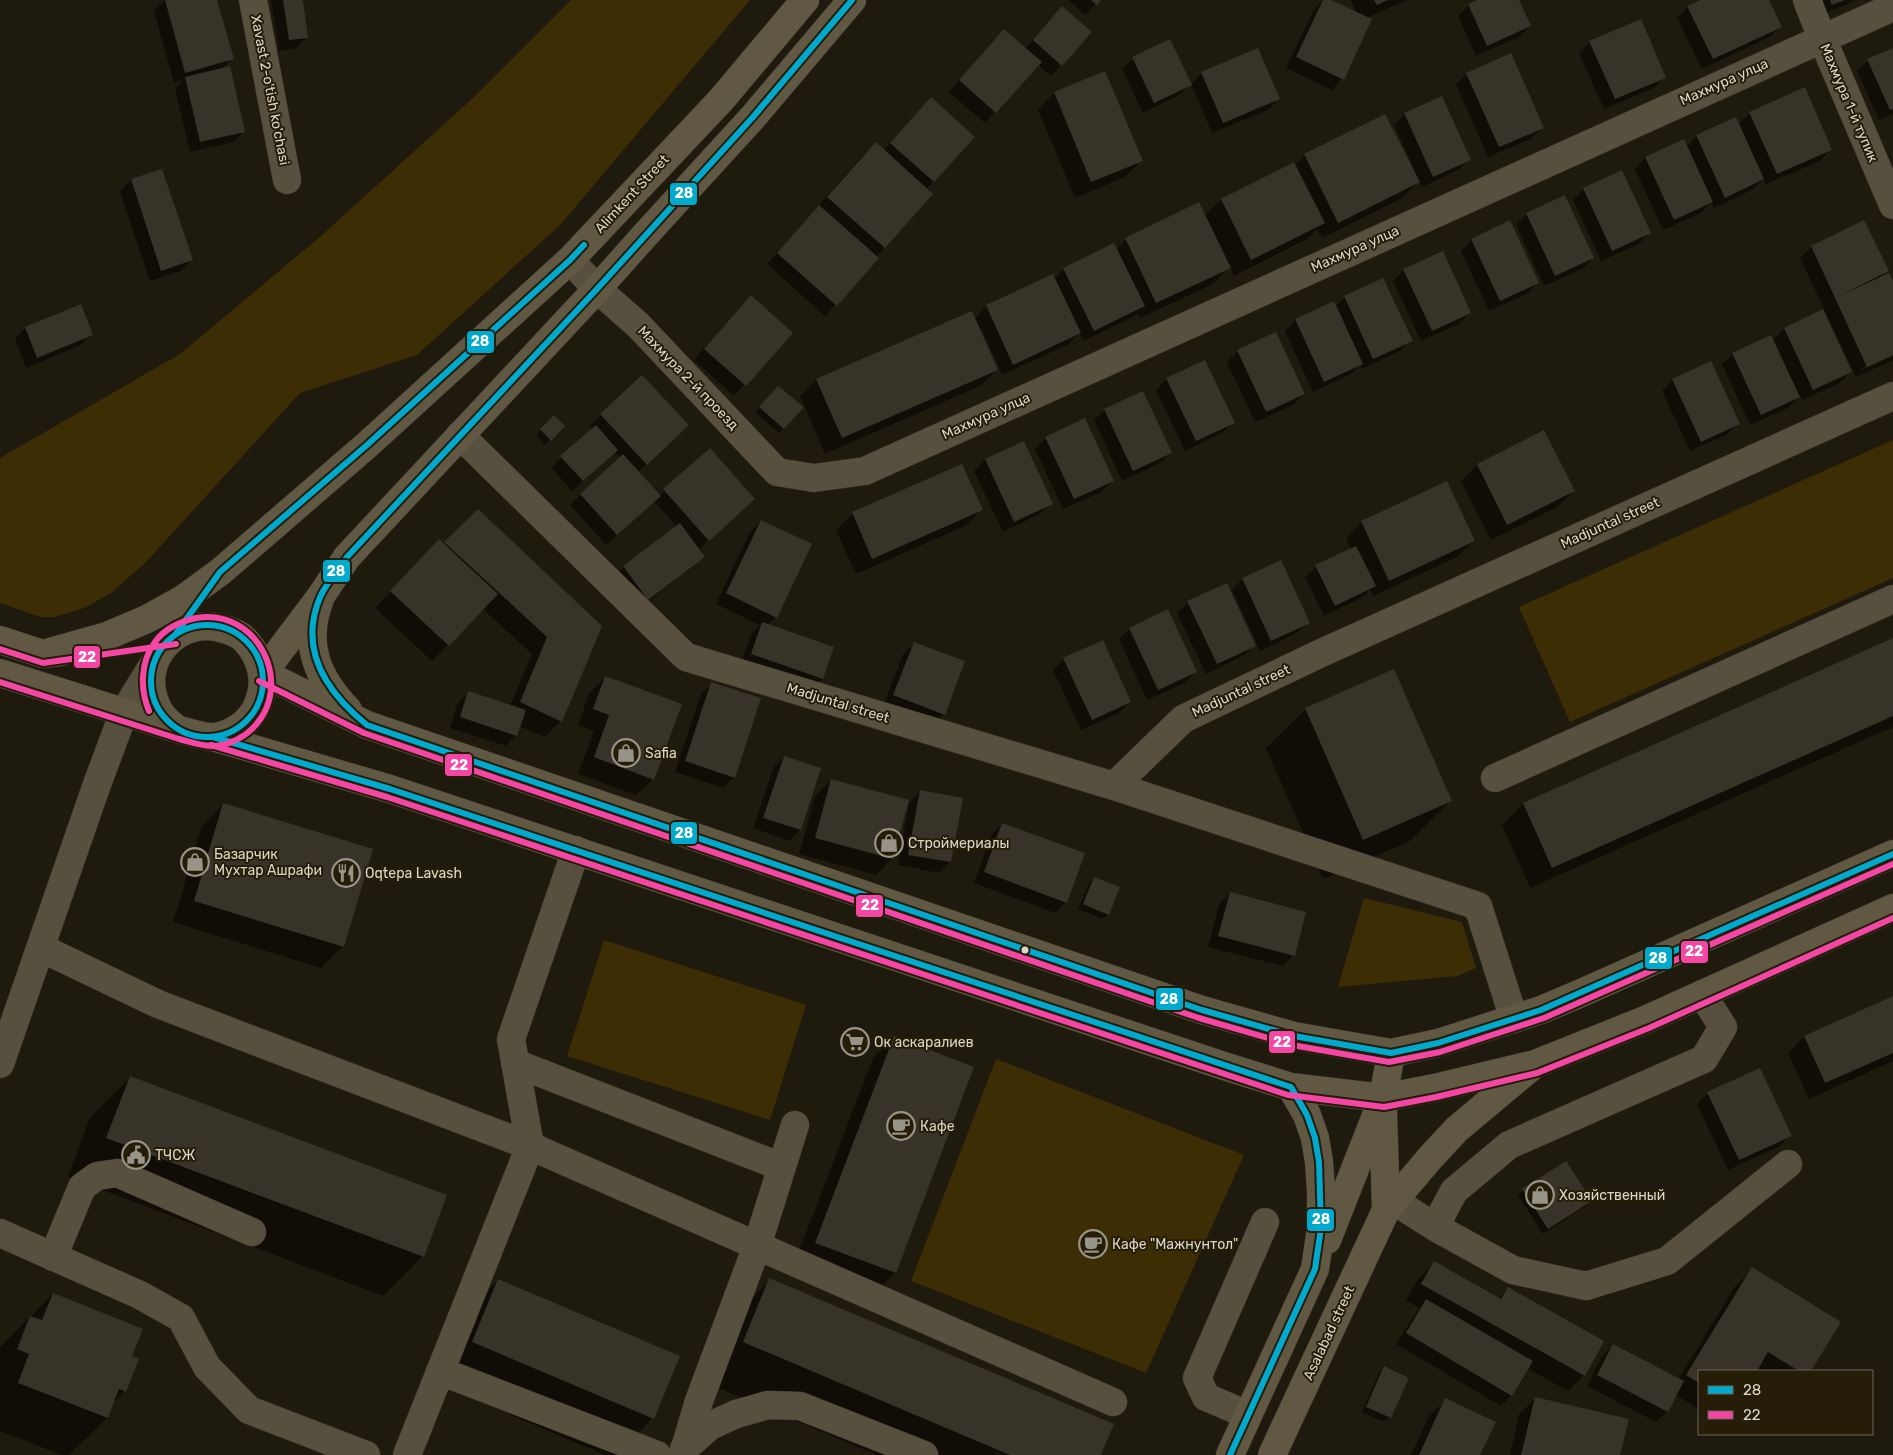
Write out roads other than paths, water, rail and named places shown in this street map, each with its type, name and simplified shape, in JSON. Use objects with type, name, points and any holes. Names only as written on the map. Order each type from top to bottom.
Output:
[{"type":"main road","name":"Alimkent Street","points":[[220,572],[367,445],[570,260],[722,100],[805,0]]},
{"type":"main road","points":[[262,673],[321,596],[347,557],[597,289],[752,117],[852,0]]},
{"type":"main road","points":[[176,728],[161,715],[154,701],[151,683],[153,664],[162,648],[175,635],[220,572]]},
{"type":"main road","points":[[43,654],[107,636],[148,619],[183,599],[220,572]]},
{"type":"main road","points":[[321,596],[314,616],[312,634],[313,651],[318,667],[326,684],[337,699],[350,713],[367,725]]},
{"type":"main road","points":[[0,640],[43,654],[175,635],[193,627],[211,626],[229,630],[245,640],[257,655],[262,673],[263,691],[257,708],[246,722],[232,732],[213,738]]},
{"type":"main road","points":[[0,672],[176,728],[390,789],[1291,1087],[1383,1098],[1535,1064],[1645,1020],[1893,908]]},
{"type":"main road","points":[[262,673],[367,725],[1202,1010],[1294,1036],[1391,1053],[1438,1043],[1514,1019],[1578,994],[1893,854]]},
{"type":"main road","name":"Asalabad street","points":[[1230,1455],[1315,1269],[1383,1098],[1391,1053]]},
{"type":"main road","name":"Asalabad street","points":[[1272,1455],[1390,1206],[1457,1129],[1535,1064]]},
{"type":"main road","name":"Asalabad street","points":[[1291,1087],[1307,1115],[1319,1162],[1321,1228],[1315,1269]]},
{"type":"main road","name":"Asalabad street","points":[[1383,1098],[1390,1206]]},
{"type":"street","name":"Xavast 2-o'tish ko'chasi","points":[[254,0],[287,180]]},
{"type":"street","name":"Махмура 1-й тупик","points":[[1807,0],[1893,205]]},
{"type":"street","name":"Махмура улца","points":[[814,478],[865,471],[1893,7]]},
{"type":"street","name":"Махмура 2-й проезд","points":[[570,260],[597,289],[638,325],[777,472],[814,478]]},
{"type":"street","name":"Madjuntal street","points":[[460,435],[686,657],[1114,786],[1183,719],[1328,650],[1893,396]]},
{"type":"street","points":[[1495,778],[1893,599]]},
{"type":"street","points":[[0,1064],[124,712],[153,664]]},
{"type":"street","points":[[1114,786],[1478,906],[1514,1019]]},
{"type":"street","points":[[407,1455],[530,1146],[511,1039],[576,850]]},
{"type":"street","points":[[41,948],[158,1004],[530,1146],[1113,1402]]},
{"type":"street","points":[[1435,1227],[1454,1191],[1509,1145],[1704,1059],[1723,1027],[1702,994]]},
{"type":"street","points":[[515,1064],[782,1167]]},
{"type":"street","points":[[683,1451],[699,1401],[757,1246],[795,1125]]},
{"type":"street","points":[[1390,1206],[1435,1227],[1513,1270],[1586,1286],[1667,1261],[1788,1164]]},
{"type":"street","points":[[53,1257],[82,1187],[97,1176],[117,1173],[252,1232]]},
{"type":"street","points":[[1248,1415],[1206,1398],[1197,1378],[1265,1222]]},
{"type":"street","points":[[0,1233],[140,1295],[181,1318],[207,1366],[248,1410],[366,1455]]},
{"type":"street","points":[[440,1371],[657,1455]]},
{"type":"street","points":[[683,1451],[710,1426],[736,1414],[768,1405],[800,1406],[924,1455]]},
{"type":"place","name":"Safia","points":[[626,753]]},
{"type":"place","name":"Строймериалы","points":[[889,843]]},
{"type":"place","name":"Базарчик Мухтар Ашрафи","points":[[195,862]]},
{"type":"place","name":"Oqtepa Lavash","points":[[346,873]]},
{"type":"place","name":"Ок аскаралиев","points":[[855,1042]]},
{"type":"place","name":"Кафе","points":[[901,1126]]},
{"type":"place","name":"ТЧСЖ","points":[[136,1155]]},
{"type":"place","name":"Хозяйственный","points":[[1540,1195]]},
{"type":"place","name":"Кафе \"Мажнунтол\"","points":[[1093,1244]]}]
